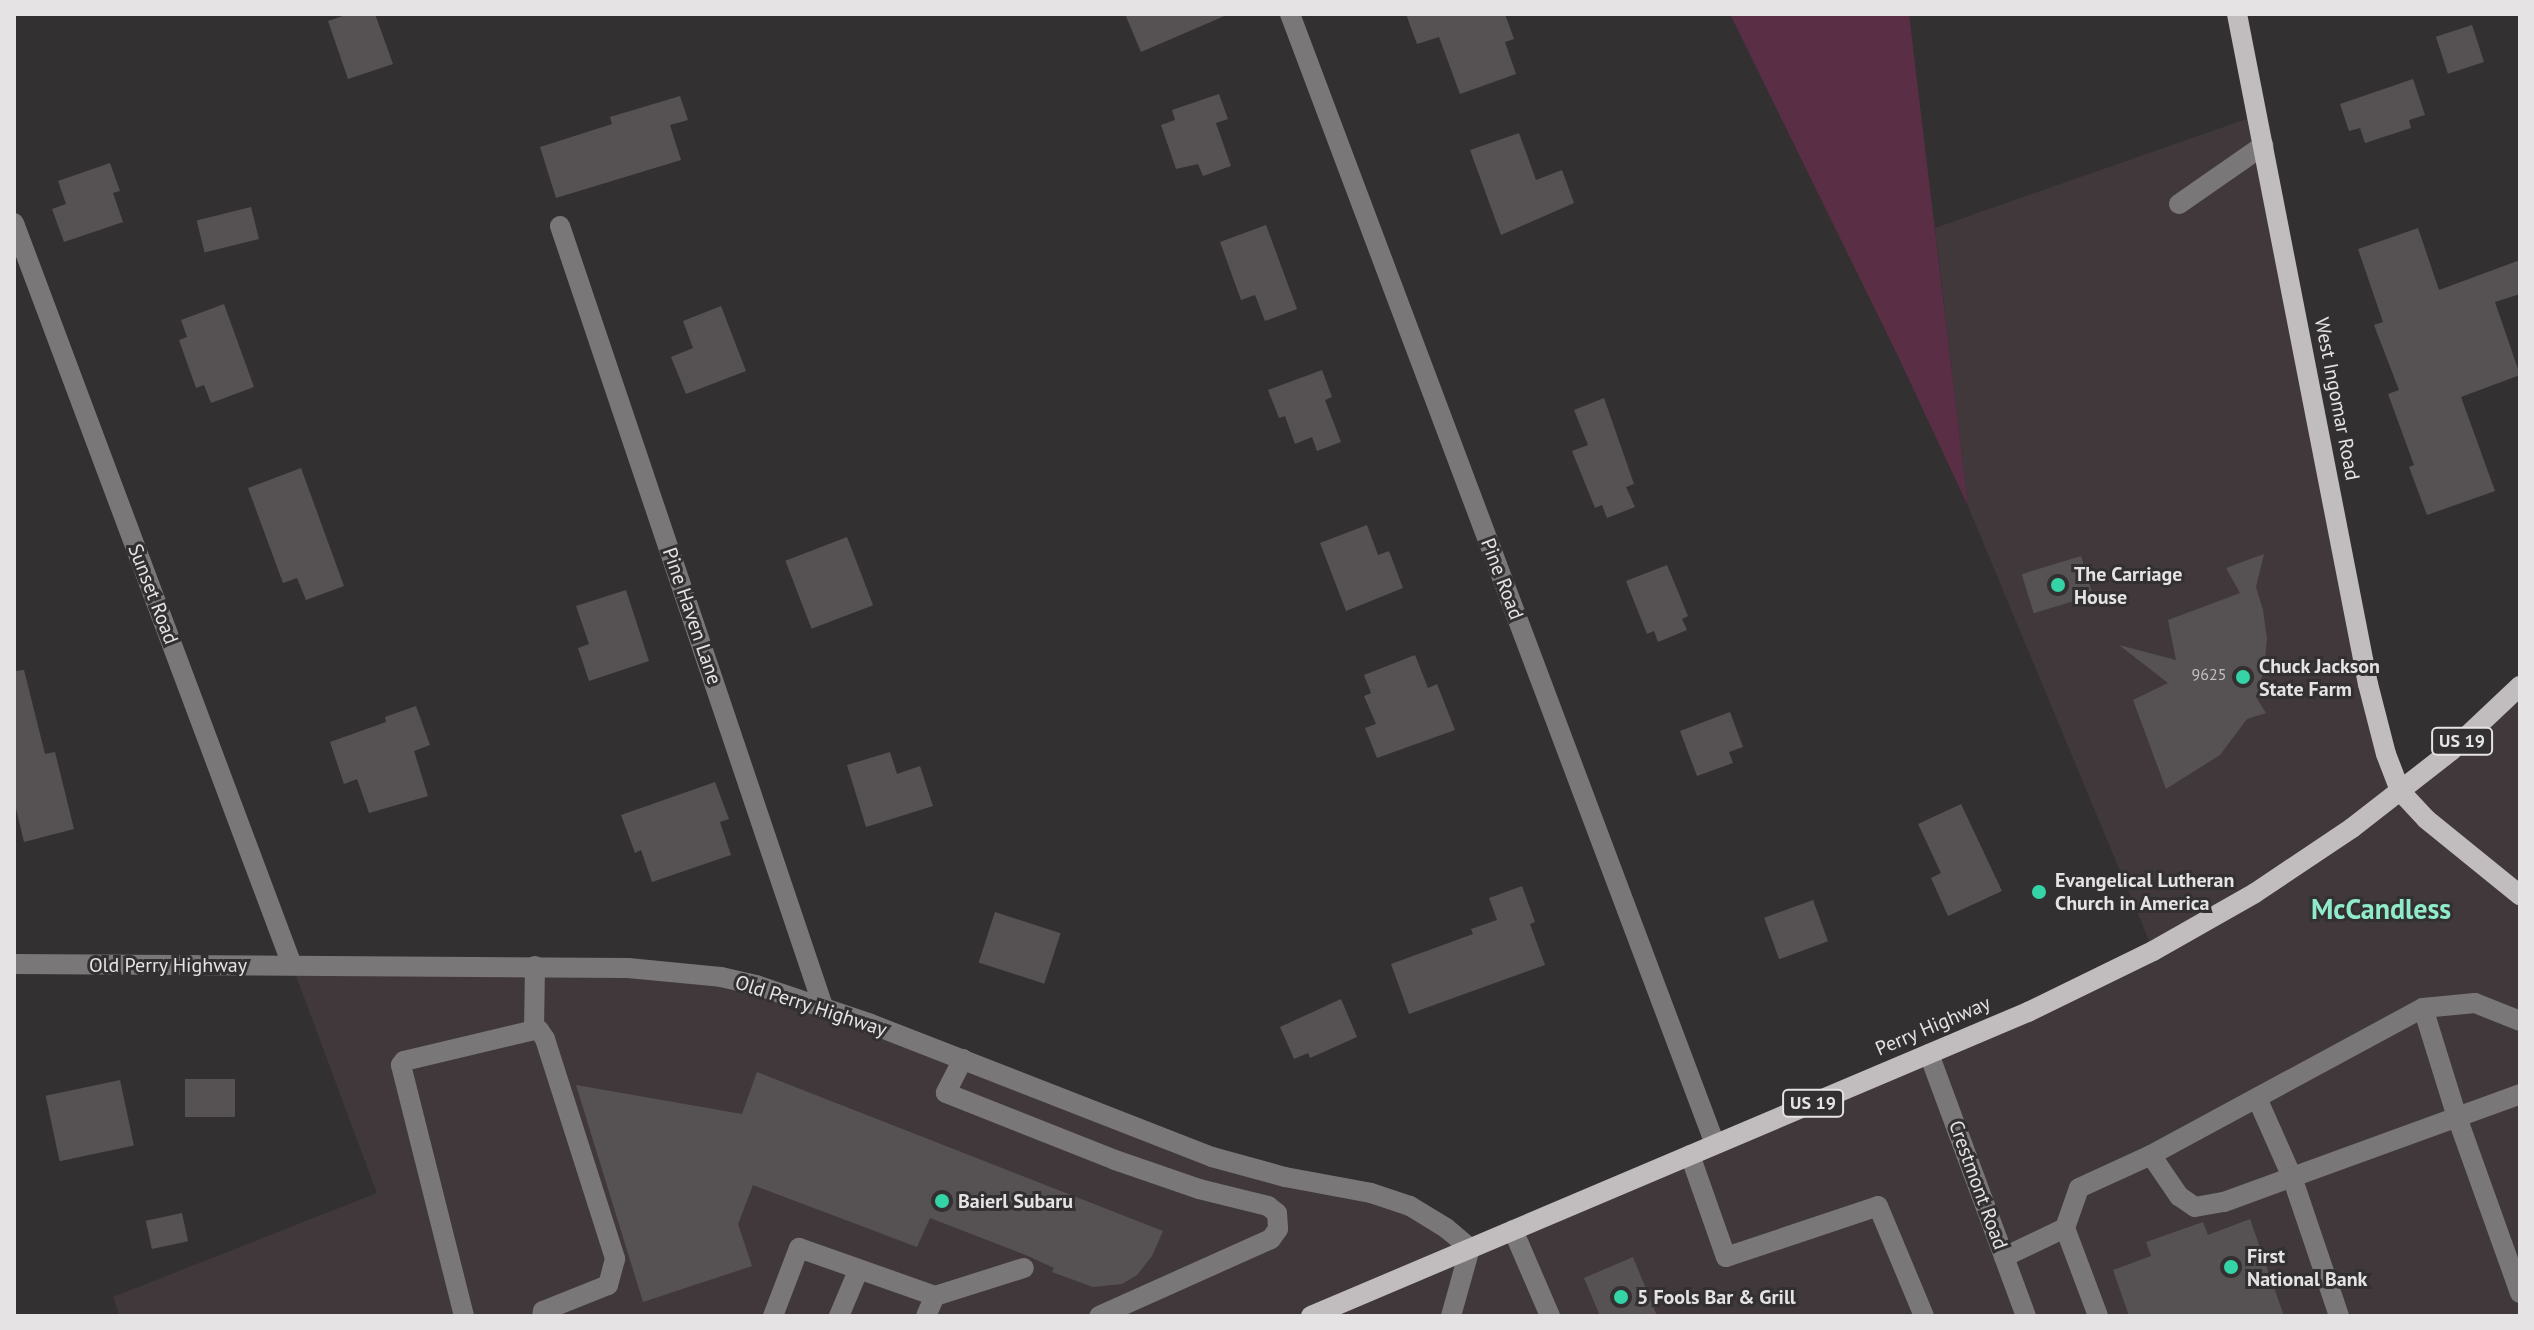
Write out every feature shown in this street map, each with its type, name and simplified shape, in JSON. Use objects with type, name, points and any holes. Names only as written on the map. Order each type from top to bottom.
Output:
[{"type":"main road","name":"West Ingomar Road","points":[[2237,14],[2368,684],[2400,791]]},
{"type":"main road","name":"Perry Highway","points":[[1311,1316],[1929,1054],[2091,982],[2205,923],[2304,861],[2400,791],[2451,751],[2520,686]]},
{"type":"main road","points":[[2400,791],[2447,839],[2520,895]]},
{"type":"street","name":"Pine Road","points":[[1290,14],[1715,1144]]},
{"type":"street","points":[[2179,204],[2264,145]]},
{"type":"street","name":"Sunset Road","points":[[14,223],[292,965]]},
{"type":"street","name":"Pine Haven Lane","points":[[560,226],[823,1006]]},
{"type":"street","name":"Old Perry Highway","points":[[14,964],[535,966],[628,968],[721,977],[823,1006],[1212,1157],[1285,1177],[1392,1198],[1428,1216],[1470,1248]]},
{"type":"street","points":[[534,1030],[535,966]]},
{"type":"street","points":[[2098,1316],[2065,1228],[2079,1188],[2151,1155],[2423,1008],[2475,1003],[2520,1021]]},
{"type":"street","points":[[2423,1008],[2457,1117],[2520,1293]]},
{"type":"street","points":[[464,1316],[401,1065],[404,1061],[484,1039],[534,1030],[539,1030],[545,1039],[615,1259],[608,1285],[538,1314]]},
{"type":"street","name":"Crestmont Road","points":[[1929,1054],[2026,1316]]},
{"type":"street","points":[[963,1059],[946,1093],[1182,1184],[1275,1209],[1280,1218],[1275,1235],[1189,1278],[1099,1316]]},
{"type":"street","points":[[2151,1155],[2179,1196],[2195,1207],[2224,1202],[2520,1094]]},
{"type":"street","points":[[2257,1098],[2292,1177],[2339,1316]]},
{"type":"street","points":[[1690,1155],[1726,1257],[1878,1206],[1924,1316]]},
{"type":"street","points":[[2004,1257],[2065,1228]]},
{"type":"street","points":[[1513,1230],[1550,1316]]},
{"type":"street","points":[[773,1316],[799,1248],[935,1296],[1024,1268]]},
{"type":"street","points":[[1451,1316],[1470,1248]]},
{"type":"street","points":[[839,1316],[858,1271]]},
{"type":"street","points":[[926,1316],[935,1296]]},
{"type":"shaded area","points":[[1730,14],[1909,14],[1968,506],[1897,354]]},
{"type":"shaded area","points":[[2258,115],[2400,791],[2520,686],[2520,1316],[120,1316],[113,1297],[377,1193],[292,965],[721,977],[1212,1157],[1371,1193],[1470,1248],[2153,950],[1968,506],[1935,228]]},
{"type":"building","points":[[349,14],[375,14],[393,64],[348,79],[328,21]]},
{"type":"building","points":[[1125,14],[1229,14],[1141,52]]},
{"type":"building","points":[[1406,14],[1505,14],[1514,39],[1505,42],[1516,74],[1460,94],[1439,37],[1417,44]]},
{"type":"building","points":[[2472,25],[2484,62],[2448,74],[2436,37]]},
{"type":"building","points":[[2413,79],[2425,115],[2409,120],[2411,128],[2365,143],[2360,128],[2349,131],[2340,104]]},
{"type":"building","points":[[1219,94],[1228,119],[1216,123],[1231,166],[1203,176],[1198,164],[1176,169],[1161,125],[1175,120],[1172,110]]},
{"type":"building","points":[[680,96],[688,120],[670,125],[681,160],[556,198],[540,147],[612,124],[610,117]]},
{"type":"building","points":[[1519,133],[1536,180],[1562,170],[1574,203],[1501,235],[1470,150]]},
{"type":"building","points":[[110,163],[120,191],[113,193],[123,222],[64,242],[52,209],[66,204],[58,181]]},
{"type":"building","points":[[251,207],[259,239],[205,253],[197,221]]},
{"type":"building","points":[[1266,225],[1297,309],[1265,321],[1255,295],[1241,300],[1220,242]]},
{"type":"building","points":[[2418,228],[2439,290],[2520,260],[2520,294],[2495,302],[2520,375],[2461,397],[2495,491],[2427,515],[2409,467],[2414,465],[2388,394],[2399,390],[2374,325],[2383,322],[2358,249]]},
{"type":"building","points":[[224,304],[254,387],[211,403],[204,385],[196,388],[179,340],[187,337],[181,320]]},
{"type":"building","points":[[721,306],[746,371],[686,394],[671,357],[693,348],[683,321]]},
{"type":"building","points":[[1322,370],[1332,397],[1325,400],[1341,442],[1317,451],[1312,437],[1295,444],[1285,416],[1279,418],[1268,390]]},
{"type":"building","points":[[1604,398],[1634,484],[1626,487],[1635,507],[1607,518],[1602,505],[1595,508],[1572,451],[1588,445],[1574,410]]},
{"type":"building","points":[[301,468],[344,586],[306,600],[297,578],[283,583],[248,488]]},
{"type":"building","points":[[1367,525],[1378,555],[1389,551],[1403,588],[1346,611],[1320,543]]},
{"type":"building","points":[[847,537],[873,605],[812,629],[785,561]]},
{"type":"building","points":[[2264,554],[2256,587],[2267,639],[2264,670],[2256,697],[2266,713],[2247,719],[2220,755],[2166,789],[2133,700],[2168,683],[2119,645],[2176,660],[2168,620],[2240,593],[2226,568]]},
{"type":"building","name":"The Carriage House","points":[[2081,556],[2093,595],[2034,613],[2022,574]]},
{"type":"building","points":[[1667,565],[1688,616],[1682,619],[1687,630],[1658,642],[1654,631],[1647,634],[1626,581]]},
{"type":"building","points":[[626,590],[649,661],[589,681],[578,648],[589,644],[576,606]]},
{"type":"building","points":[[1415,655],[1428,688],[1437,684],[1455,730],[1377,758],[1365,728],[1376,724],[1364,696],[1371,693],[1364,675]]},
{"type":"building","points":[[24,670],[45,754],[55,752],[74,829],[24,842],[14,800],[14,671]]},
{"type":"building","points":[[416,706],[430,745],[414,751],[428,796],[369,813],[357,779],[344,784],[330,742],[386,722],[385,717]]},
{"type":"building","points":[[1730,712],[1743,747],[1729,752],[1733,763],[1697,776],[1680,731]]},
{"type":"building","points":[[890,752],[897,774],[920,766],[933,806],[866,827],[847,765]]},
{"type":"building","points":[[715,782],[729,819],[720,822],[731,855],[652,882],[641,850],[635,853],[621,815]]},
{"type":"building","points":[[1961,804],[2002,891],[1948,916],[1931,878],[1941,873],[1918,824]]},
{"type":"building","points":[[1522,886],[1535,922],[1530,924],[1545,965],[1409,1014],[1391,964],[1473,934],[1471,929],[1497,920],[1489,898]]},
{"type":"building","points":[[1813,900],[1828,941],[1779,959],[1764,918]]},
{"type":"building","points":[[995,912],[1061,933],[1044,984],[979,962]]},
{"type":"building","points":[[1341,999],[1357,1037],[1310,1058],[1308,1053],[1294,1059],[1280,1027]]},
{"type":"building","name":"Baierl Subaru","points":[[757,1072],[1163,1231],[1152,1256],[1137,1275],[1122,1284],[1093,1287],[1052,1272],[1054,1268],[1028,1256],[930,1218],[917,1247],[753,1185],[738,1224],[752,1266],[643,1302],[576,1085],[742,1114]]},
{"type":"building","points":[[185,1079],[235,1079],[235,1117],[185,1117]]},
{"type":"building","points":[[120,1080],[134,1146],[60,1161],[46,1096]]},
{"type":"building","points":[[182,1213],[188,1241],[152,1249],[146,1221]]},
{"type":"building","points":[[2250,1219],[2284,1316],[2129,1316],[2113,1270],[2151,1256],[2146,1242],[2203,1222],[2208,1235]]},
{"type":"building","name":"5 Fools Bar & Grill","points":[[1633,1257],[1657,1316],[1600,1316],[1584,1278]]},
{"type":"place","name":"The Carriage House","points":[[2058,585]]},
{"type":"place","name":"Chuck Jackson State Farm","points":[[2243,677]]},
{"type":"place","name":"Evangelical Lutheran Church in America","points":[[2039,892]]},
{"type":"place","name":"Baierl Subaru","points":[[942,1201]]},
{"type":"place","name":"First National Bank","points":[[2231,1267]]},
{"type":"place","name":"5 Fools Bar & Grill","points":[[1621,1297]]},
{"type":"district","name":"McCandless","points":[[2381,909]]}]
